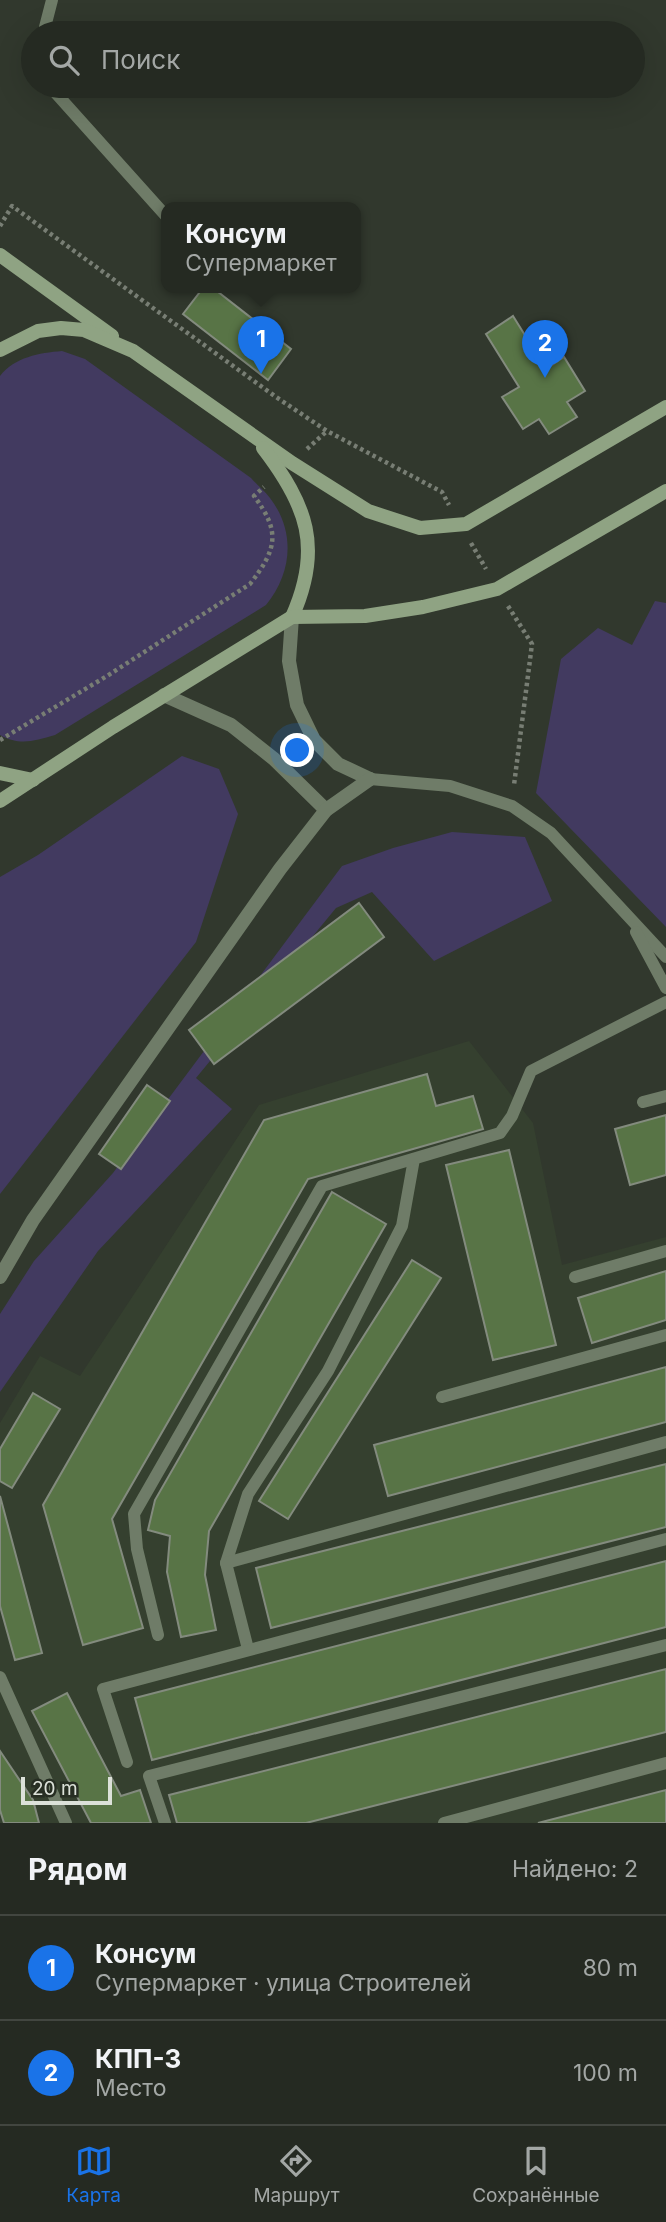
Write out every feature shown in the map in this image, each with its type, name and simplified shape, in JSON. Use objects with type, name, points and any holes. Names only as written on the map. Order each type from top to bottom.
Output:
[{"type":"main road","points":[[0,255],[292,463],[368,511],[420,528],[466,524],[666,407]]},
{"type":"main road","points":[[0,350],[38,331],[61,328],[84,330],[133,351]]},
{"type":"main road","points":[[251,432],[281,471],[299,502],[307,532],[309,564],[304,591],[292,617]]},
{"type":"main road","points":[[0,801],[113,727],[292,617],[365,616],[423,607],[504,587],[666,491]]},
{"type":"main road","points":[[0,773],[33,780]]},
{"type":"street","points":[[0,1277],[33,1220],[224,948],[326,810],[370,779],[338,764],[314,740],[297,705],[289,661],[292,617]]},
{"type":"street","points":[[164,695],[231,725],[274,759],[326,810]]},
{"type":"lane","points":[[47,21],[52,0]]},
{"type":"lane","points":[[60,98],[161,210]]},
{"type":"lane","points":[[370,779],[450,786],[512,806],[551,833],[666,957]]},
{"type":"lane","points":[[628,916],[666,988]]},
{"type":"lane","points":[[158,1635],[137,1549],[134,1514],[321,1186],[500,1133],[512,1116],[531,1071],[666,1002]]},
{"type":"lane","points":[[643,1102],[666,1096]]},
{"type":"lane","points":[[248,1649],[226,1563],[248,1494],[328,1371],[402,1226],[414,1159]]},
{"type":"lane","points":[[575,1277],[666,1251]]},
{"type":"lane","points":[[442,1396],[666,1335]]},
{"type":"lane","points":[[226,1563],[666,1442]]},
{"type":"lane","points":[[127,1762],[103,1689],[666,1539]]},
{"type":"lane","points":[[165,1823],[149,1776],[666,1645]]},
{"type":"lane","points":[[0,1677],[66,1823]]},
{"type":"lane","points":[[444,1823],[666,1763]]},
{"type":"path","points":[[0,740],[107,677],[250,584],[266,563],[272,538],[269,516],[254,495]]},
{"type":"shaded area","points":[[62,351],[85,359],[251,478],[268,495],[278,511],[284,525],[288,552],[281,580],[266,605],[55,735],[34,741],[21,741],[0,735],[0,376],[20,360]]},
{"type":"shaded area","points":[[655,601],[666,603],[666,927],[536,793],[561,659],[598,628],[632,645]]},
{"type":"shaded area","points":[[182,756],[219,769],[238,814],[196,942],[0,1194],[0,877],[38,855]]},
{"type":"shaded area","points":[[452,832],[525,837],[552,901],[434,961],[372,892],[336,908],[196,1078],[232,1109],[98,1251],[0,1392],[0,1314],[34,1261],[113,1173],[342,866],[393,848]]},
{"type":"shaded area","points":[[469,1041],[533,1123],[562,1265],[666,1237],[666,1823],[0,1823],[0,1423],[40,1356],[80,1376],[259,1105]]},
{"type":"building","points":[[199,293],[219,293],[291,349],[268,380],[183,314]]},
{"type":"building","points":[[513,316],[546,369],[564,357],[585,391],[567,402],[577,417],[549,434],[539,419],[523,429],[502,397],[519,387],[486,334]]},
{"type":"building","points":[[359,903],[384,937],[214,1064],[189,1030]]},
{"type":"building","points":[[427,1074],[436,1106],[473,1096],[483,1129],[308,1179],[112,1519],[143,1628],[83,1645],[43,1505],[264,1120]]},
{"type":"building","points":[[147,1085],[170,1101],[121,1169],[99,1154]]},
{"type":"building","points":[[666,1115],[666,1175],[630,1185],[615,1129]]},
{"type":"building","points":[[509,1150],[556,1345],[493,1360],[446,1165]]},
{"type":"building","points":[[332,1192],[386,1224],[209,1531],[205,1575],[216,1630],[181,1637],[167,1572],[170,1536],[148,1530],[155,1500]]},
{"type":"building","points":[[412,1260],[441,1278],[288,1519],[259,1501]]},
{"type":"building","points":[[666,1271],[666,1320],[592,1343],[578,1298]]},
{"type":"building","points":[[666,1367],[666,1422],[388,1496],[374,1445]]},
{"type":"building","points":[[33,1393],[60,1409],[12,1488],[0,1481],[0,1449]]},
{"type":"building","points":[[666,1464],[666,1527],[271,1628],[256,1568]]},
{"type":"building","points":[[0,1496],[42,1653],[15,1660],[0,1606]]},
{"type":"building","points":[[666,1561],[666,1627],[152,1760],[135,1698]]},
{"type":"building","points":[[666,1669],[666,1732],[306,1823],[177,1823],[169,1795]]},
{"type":"building","points":[[67,1693],[121,1796],[140,1790],[151,1823],[91,1823],[32,1711]]},
{"type":"building","points":[[0,1751],[33,1800],[39,1823],[4,1823],[0,1810]]},
{"type":"building","points":[[666,1790],[666,1823],[538,1823]]},
{"type":"place","name":"Консум","points":[[261,374]]},
{"type":"place","name":"КПП-3","points":[[545,378]]}]
